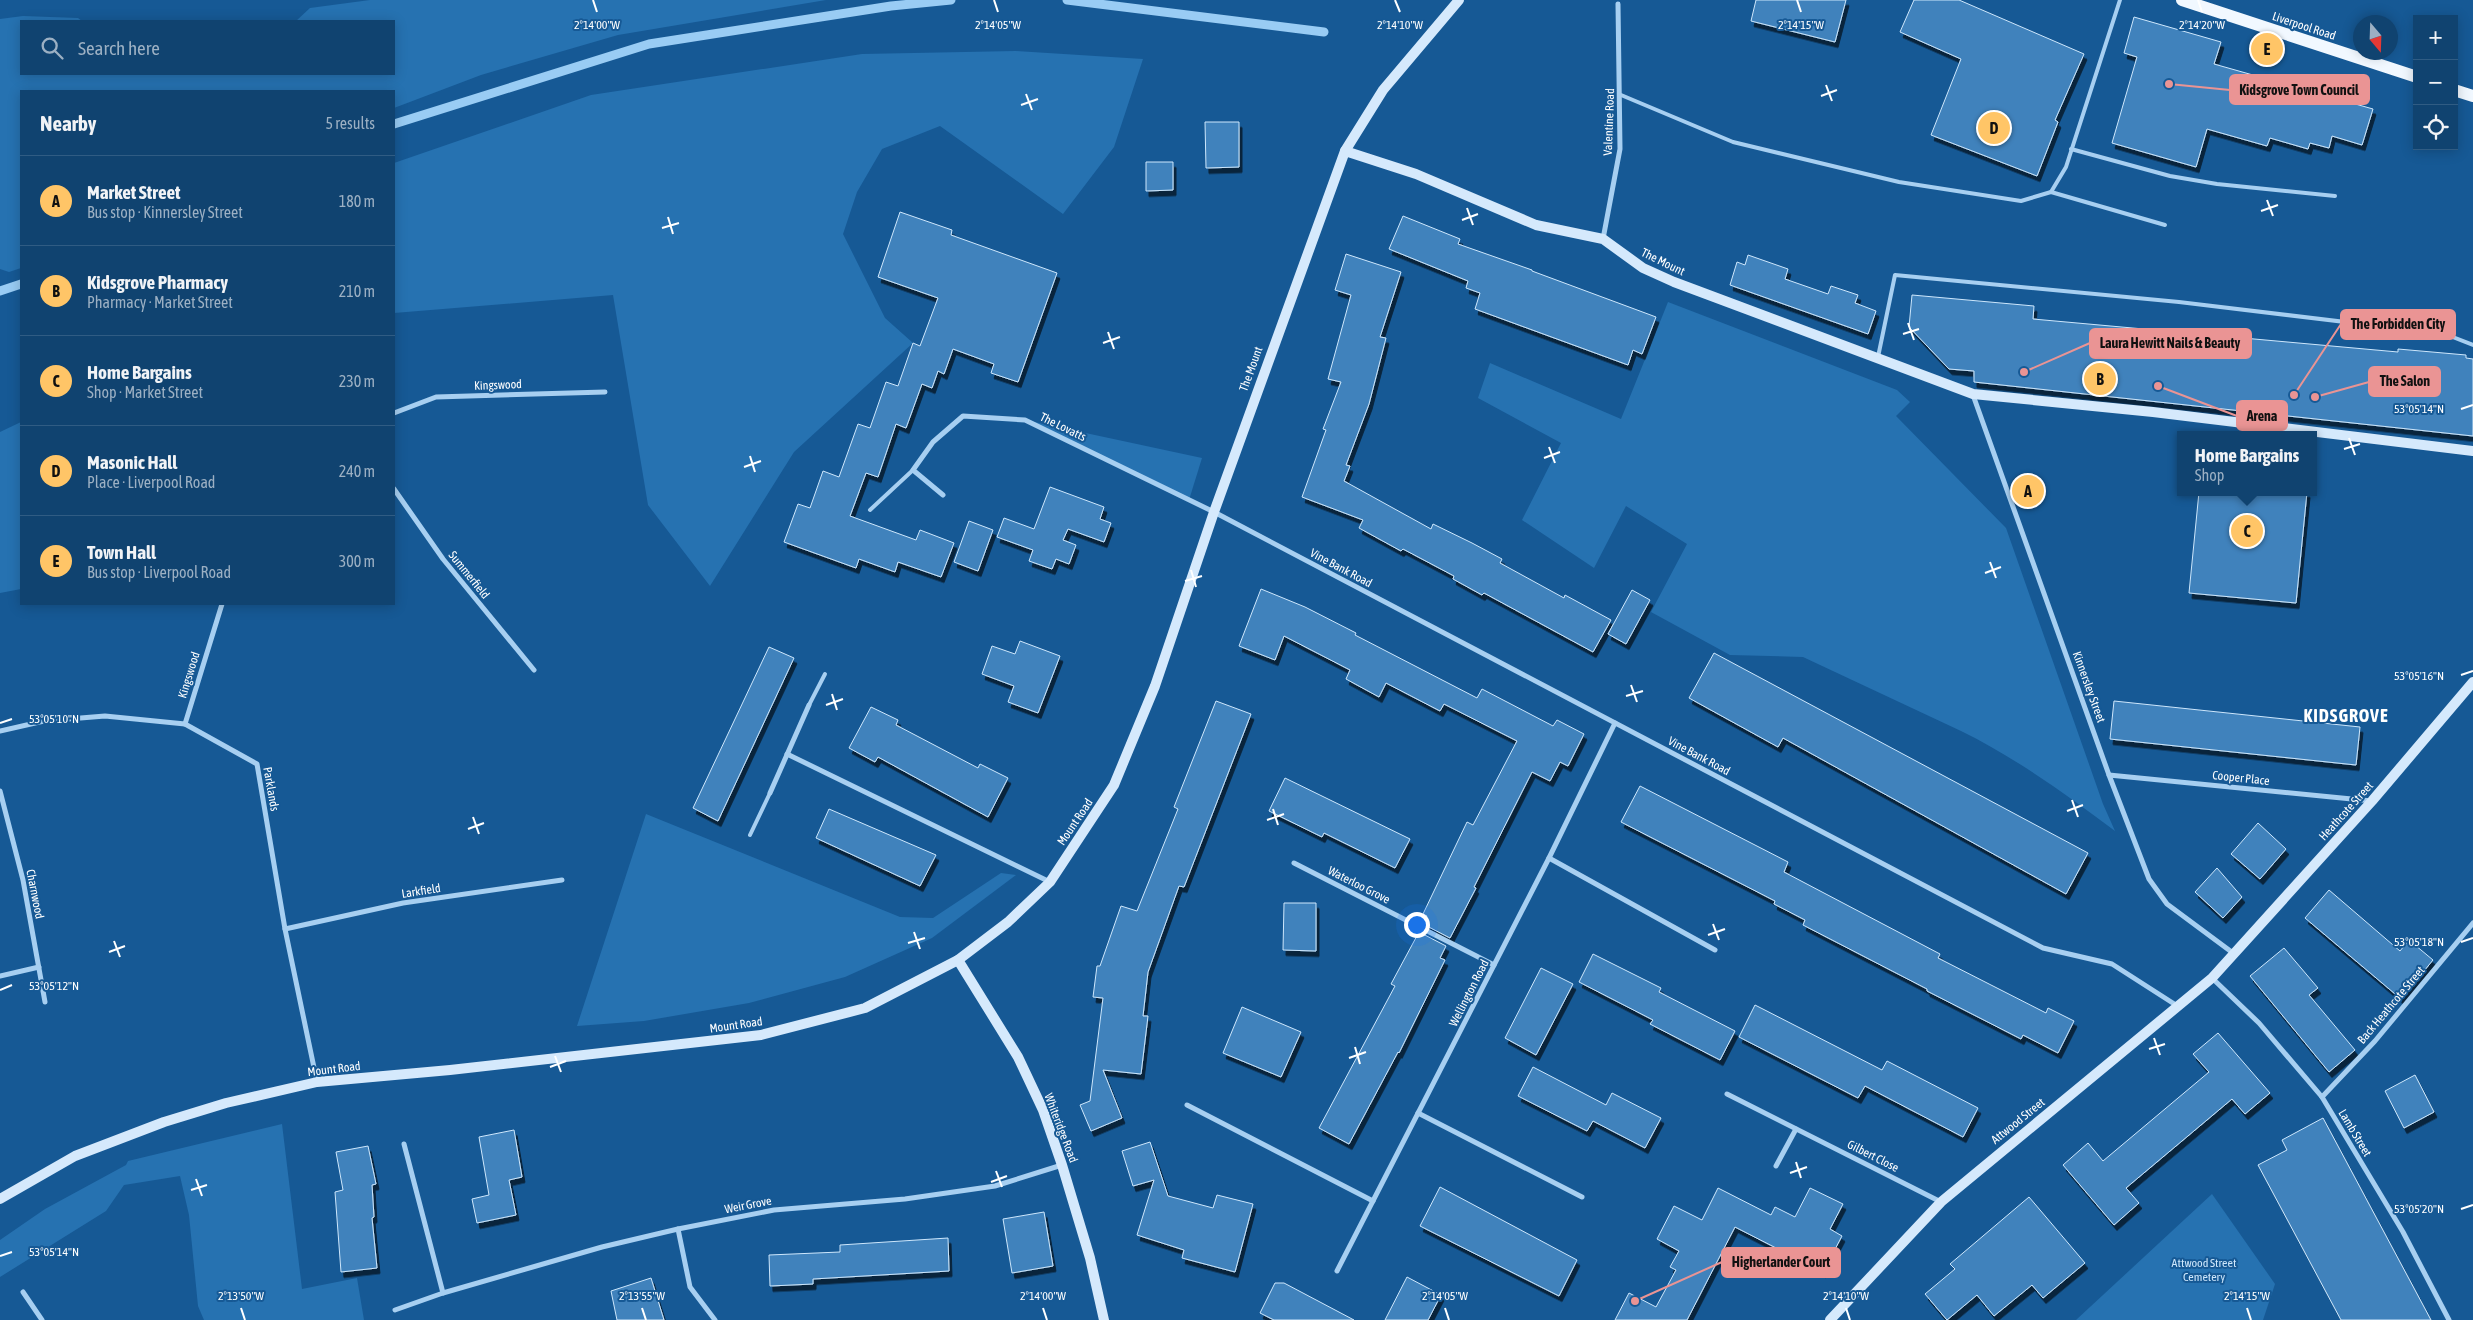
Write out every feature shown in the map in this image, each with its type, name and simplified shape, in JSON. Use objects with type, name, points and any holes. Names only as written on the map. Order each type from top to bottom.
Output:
[{"type":"main road","name":"Liverpool Road","points":[[2182,0],[2413,76]]},
{"type":"main road","points":[[2458,91],[2473,96]]},
{"type":"street","name":"The Mount","points":[[1214,512],[1346,151],[1383,90],[1459,0]]},
{"type":"street","name":"Valentine Road","points":[[1603,239],[1620,149],[1621,95],[1618,4]]},
{"type":"street","name":"The Mount","points":[[1346,151],[1416,174],[1536,225],[1603,239],[1643,268],[1658,275],[1973,394],[2153,412],[2305,431]]},
{"type":"street","name":"Kingswood","points":[[395,413],[436,397],[605,392]]},
{"type":"street","name":"Kinnersley Street","points":[[1973,394],[2109,775],[2149,878],[2167,904],[2234,954]]},
{"type":"street","name":"The Lovatts","points":[[913,470],[933,442],[963,416],[1025,420],[1214,512]]},
{"type":"street","name":"The Mount","points":[[2317,432],[2473,452]]},
{"type":"street","points":[[913,470],[943,494]]},
{"type":"street","name":"Summerfield","points":[[395,490],[443,559],[534,670]]},
{"type":"street","name":"Vine Bank Road","points":[[1214,512],[2043,948],[2112,964],[2179,1007]]},
{"type":"street","name":"Mount Road","points":[[0,1199],[75,1156],[164,1122],[226,1103],[316,1082],[450,1070],[761,1035],[865,1008],[958,960],[1008,922],[1050,882],[1114,785],[1155,686],[1214,512]]},
{"type":"street","name":"Kingswood","points":[[185,724],[222,605]]},
{"type":"street","name":"Heathcote Street","points":[[2234,954],[2372,801],[2473,682]]},
{"type":"street","points":[[770,793],[809,705]]},
{"type":"street","name":"Parklands","points":[[0,730],[44,721],[105,716],[185,724],[257,764],[285,928],[316,1082]]},
{"type":"street","name":"Wellington Road","points":[[1337,1271],[1549,858],[1615,723]]},
{"type":"street","points":[[788,754],[1050,882]]},
{"type":"street","name":"Cooper Place","points":[[2109,775],[2372,801]]},
{"type":"street","name":"Charnwood","points":[[0,791],[23,880],[45,1002]]},
{"type":"street","points":[[1549,858],[1715,950]]},
{"type":"street","name":"Waterloo Grove","points":[[1294,863],[1494,965]]},
{"type":"street","name":"Larkfield","points":[[285,928],[403,903],[562,880]]},
{"type":"street","name":"Back Heathcote Street","points":[[2322,1097],[2375,1041],[2473,923]]},
{"type":"street","name":"Attwood Street","points":[[1830,1320],[1941,1202],[2179,1007],[2212,978],[2234,954]]},
{"type":"street","name":"Whiteridge Road","points":[[958,960],[1018,1057],[1043,1110],[1090,1258],[1104,1320]]},
{"type":"street","points":[[0,976],[39,967]]},
{"type":"street","name":"Lamb Street","points":[[2212,978],[2259,1023],[2322,1097],[2403,1232],[2450,1320]]},
{"type":"street","name":"Gilbert Close","points":[[1727,1094],[1941,1202]]},
{"type":"street","points":[[1187,1105],[1373,1201]]},
{"type":"street","points":[[1418,1113],[1582,1198]]},
{"type":"street","points":[[1776,1166],[1796,1129]]},
{"type":"street","points":[[404,1144],[443,1293]]},
{"type":"street","name":"Weir Grove","points":[[395,1310],[443,1293],[602,1247],[678,1229],[774,1210],[905,1199],[994,1186],[1062,1165]]},
{"type":"street","points":[[678,1229],[690,1287],[715,1320]]},
{"type":"street","points":[[23,1292],[42,1320]]},
{"type":"lane","points":[[2051,192],[2066,167],[2120,0]]},
{"type":"lane","points":[[1621,95],[1733,142],[1900,182],[2021,201],[2051,192],[2164,225]]},
{"type":"lane","points":[[2071,149],[2170,176],[2217,184],[2335,196]]},
{"type":"lane","points":[[1878,359],[1895,275],[2189,304],[2445,334],[2473,345]]},
{"type":"lane","points":[[870,510],[913,470]]},
{"type":"lane","points":[[809,705],[825,674]]},
{"type":"lane","points":[[750,835],[770,793]]},
{"type":"green space","points":[[370,0],[826,0],[618,35],[481,75],[395,108],[395,90],[20,90],[20,268],[9,272],[0,269],[0,19],[23,16],[78,18],[81,20],[20,20],[20,75],[395,75],[395,20],[297,20],[310,8]]},
{"type":"green space","points":[[1016,51],[1143,59],[1114,147],[1063,214],[940,126],[882,149],[857,192],[843,234],[885,318],[913,343],[794,452],[710,586],[648,505],[613,295],[395,313],[395,163],[591,95],[862,54]]},
{"type":"green space","points":[[1668,302],[1897,390],[1910,402],[1896,416],[2006,528],[2103,804],[2115,831],[2021,765],[1961,731],[1803,657],[1730,655],[1651,612],[1687,544],[1626,506],[1594,568],[1522,520],[1561,443],[1478,398],[1490,363],[1621,419]]},
{"type":"green space","points":[[1025,420],[1202,458],[1189,500]]},
{"type":"green space","points":[[20,422],[20,589],[0,593],[0,432]]},
{"type":"green space","points":[[646,814],[900,917],[933,918],[1001,873],[1016,875],[932,938],[845,977],[749,1003],[644,1021],[577,1026]]},
{"type":"green space","points":[[282,1124],[302,1289],[357,1278],[364,1320],[204,1320],[198,1306],[189,1215],[180,1176],[124,1185],[106,1211],[0,1277],[0,1240],[45,1209],[126,1165],[128,1161]]},
{"type":"green space","name":"Attwood Street Cemetery","points":[[2212,1194],[2275,1284],[2263,1320],[2076,1320]]},
{"type":"building","points":[[1756,0],[1846,0],[1835,42],[1751,21]]},
{"type":"building","points":[[1914,0],[1959,0],[2084,54],[2055,120],[2058,122],[2037,176],[1931,135],[1961,59],[1900,32]]},
{"type":"building","points":[[2134,17],[2221,42],[2214,64],[2373,109],[2362,145],[2332,136],[2329,148],[2310,143],[2308,149],[2270,138],[2267,146],[2207,129],[2196,167],[2112,143],[2137,57],[2124,53]]},
{"type":"building","points":[[1205,122],[1239,122],[1239,167],[1206,168]]},
{"type":"building","points":[[1146,162],[1173,162],[1173,190],[1146,191]]},
{"type":"building","points":[[900,212],[952,230],[951,235],[1057,273],[1018,382],[991,373],[994,364],[953,349],[944,374],[938,371],[932,388],[922,384],[906,428],[896,424],[878,477],[866,473],[850,516],[916,540],[920,530],[954,543],[941,577],[898,562],[895,572],[859,559],[856,568],[784,542],[798,504],[810,508],[823,471],[839,477],[858,424],[870,428],[886,382],[898,386],[913,343],[920,346],[938,298],[878,277]]},
{"type":"building","points":[[1403,216],[1460,239],[1458,244],[1656,317],[1642,354],[1633,350],[1628,365],[1475,309],[1480,293],[1466,288],[1468,281],[1389,249]]},
{"type":"building","points":[[1346,254],[1401,272],[1380,337],[1386,338],[1369,404],[1346,465],[1350,466],[1344,481],[1431,529],[1433,524],[1472,543],[1502,559],[1500,563],[1564,598],[1565,595],[1611,620],[1593,652],[1484,593],[1482,595],[1453,579],[1454,576],[1403,549],[1401,551],[1359,528],[1363,520],[1302,497],[1326,430],[1323,429],[1341,382],[1328,379],[1351,295],[1335,290]]},
{"type":"building","points":[[1748,255],[1788,269],[1785,279],[1828,294],[1831,286],[1858,295],[1855,303],[1876,311],[1868,334],[1730,285],[1737,262],[1745,265]]},
{"type":"building","points":[[1912,295],[2034,306],[2033,319],[2398,352],[2398,349],[2466,355],[2466,358],[2473,359],[2473,436],[1974,382],[1974,371],[1949,369],[1909,327]]},
{"type":"building","points":[[1050,487],[1104,507],[1100,519],[1111,523],[1104,542],[1068,529],[1063,540],[1076,545],[1069,564],[1056,559],[1052,569],[1029,561],[1033,550],[997,537],[1004,518],[1034,529]]},
{"type":"building","points":[[2199,496],[2307,496],[2296,603],[2189,593]]},
{"type":"building","points":[[969,521],[993,530],[978,571],[954,562]]},
{"type":"building","points":[[1261,589],[1305,607],[1477,698],[1482,689],[1553,726],[1557,720],[1584,734],[1568,766],[1560,762],[1550,781],[1532,772],[1450,938],[1423,924],[1427,916],[1423,914],[1467,822],[1473,825],[1517,741],[1444,704],[1440,711],[1386,683],[1379,697],[1346,679],[1350,670],[1284,636],[1275,660],[1239,646]]},
{"type":"building","points":[[1632,590],[1650,600],[1626,644],[1608,634]]},
{"type":"building","points":[[1020,641],[1060,656],[1038,713],[1008,702],[1014,686],[982,674],[992,646],[1015,654]]},
{"type":"building","points":[[769,647],[794,658],[718,821],[693,808]]},
{"type":"building","points":[[1714,653],[2088,853],[2066,894],[1783,738],[1778,747],[1689,698]]},
{"type":"building","points":[[1216,701],[1251,714],[1184,887],[1179,886],[1148,972],[1143,1016],[1148,1016],[1141,1074],[1103,1070],[1122,1118],[1091,1131],[1080,1105],[1090,1101],[1103,998],[1093,997],[1097,966],[1100,966],[1121,906],[1137,911],[1178,809],[1174,807]]},
{"type":"building","points":[[2114,701],[2360,727],[2356,765],[2110,739]]},
{"type":"building","points":[[871,707],[898,720],[896,725],[978,768],[980,764],[1008,778],[988,817],[878,757],[875,762],[849,748]]},
{"type":"building","points":[[1285,778],[1410,839],[1395,868],[1324,833],[1322,837],[1269,811]]},
{"type":"building","points":[[1640,786],[1788,862],[1784,872],[1940,954],[1938,958],[2046,1013],[2048,1008],[2074,1021],[2058,1053],[2023,1035],[2021,1039],[1927,991],[1927,989],[1803,925],[1805,920],[1774,904],[1775,901],[1621,822]]},
{"type":"building","points":[[829,809],[936,855],[920,886],[816,838]]},
{"type":"building","points":[[2258,823],[2286,849],[2260,879],[2231,854]]},
{"type":"building","points":[[2217,868],[2242,897],[2223,918],[2195,892]]},
{"type":"building","points":[[2329,890],[2400,951],[2409,940],[2433,960],[2401,999],[2305,918]]},
{"type":"building","points":[[1284,903],[1316,903],[1316,951],[1283,950]]},
{"type":"building","points":[[1419,932],[1446,946],[1440,958],[1445,960],[1399,1053],[1349,1144],[1319,1128],[1395,986],[1391,984]]},
{"type":"building","points":[[2284,948],[2318,988],[2309,995],[2355,1050],[2329,1072],[2250,976]]},
{"type":"building","points":[[1593,954],[1661,988],[1659,992],[1735,1031],[1720,1060],[1650,1024],[1653,1020],[1579,982]]},
{"type":"building","points":[[1541,968],[1573,984],[1536,1055],[1505,1038]]},
{"type":"building","points":[[1755,1005],[1882,1070],[1887,1061],[1978,1108],[1963,1137],[1865,1086],[1858,1098],[1739,1037]]},
{"type":"building","points":[[1242,1007],[1301,1032],[1281,1077],[1223,1053]]},
{"type":"building","points":[[2218,1033],[2270,1093],[2245,1114],[2232,1099],[2126,1188],[2139,1203],[2114,1225],[2063,1165],[2088,1143],[2103,1161],[2209,1072],[2193,1054]]},
{"type":"building","points":[[1533,1067],[1606,1105],[1612,1093],[1661,1118],[1645,1148],[1593,1121],[1587,1131],[1518,1096]]},
{"type":"building","points":[[2415,1075],[2434,1112],[2404,1128],[2385,1091]]},
{"type":"building","points":[[2323,1118],[2431,1320],[2341,1320],[2258,1165],[2287,1150],[2282,1140]]},
{"type":"building","points":[[514,1130],[522,1177],[509,1180],[516,1215],[477,1223],[472,1199],[489,1195],[479,1137]]},
{"type":"building","points":[[1150,1142],[1168,1196],[1213,1208],[1217,1195],[1253,1204],[1235,1272],[1182,1258],[1184,1250],[1137,1235],[1154,1180],[1133,1186],[1122,1151]]},
{"type":"building","points":[[368,1146],[376,1184],[372,1185],[374,1217],[372,1218],[377,1268],[341,1272],[335,1192],[343,1190],[336,1152]]},
{"type":"building","points":[[1440,1187],[1577,1260],[1559,1296],[1420,1226]]},
{"type":"building","points":[[1718,1188],[1771,1215],[1775,1207],[1795,1217],[1810,1188],[1843,1204],[1830,1229],[1842,1236],[1823,1272],[1735,1227],[1687,1320],[1615,1320],[1629,1293],[1656,1307],[1676,1270],[1670,1267],[1679,1251],[1657,1239],[1674,1206],[1702,1220]]},
{"type":"building","points":[[2029,1197],[2085,1263],[2043,1298],[2032,1285],[1994,1316],[1977,1295],[1947,1320],[1925,1294],[1955,1269],[1950,1264]]},
{"type":"building","points":[[1044,1212],[1053,1266],[1012,1273],[1003,1219]]},
{"type":"building","points":[[948,1238],[949,1271],[813,1279],[813,1284],[770,1286],[769,1255],[840,1252],[840,1245]]},
{"type":"building","points":[[1407,1277],[1441,1295],[1428,1320],[1385,1320]]},
{"type":"building","points":[[651,1278],[664,1320],[617,1320],[611,1291]]},
{"type":"building","points":[[1275,1283],[1284,1283],[1354,1320],[1274,1320],[1260,1313]]},
{"type":"waterway","points":[[395,124],[649,44],[891,6],[951,0]]},
{"type":"waterway","points":[[1067,0],[1324,32]]},
{"type":"waterway","points":[[0,291],[20,284]]},
{"type":"place","name":"Town Hall","points":[[2267,49]]},
{"type":"place","name":"Kidsgrove Town Council","points":[[2169,84]]},
{"type":"place","name":"Masonic Hall","points":[[1994,128]]},
{"type":"place","name":"Laura Hewitt Nails & Beauty","points":[[2024,372]]},
{"type":"place","name":"Kidsgrove Pharmacy","points":[[2100,379]]},
{"type":"place","name":"Arena","points":[[2158,386]]},
{"type":"place","name":"The Forbidden City","points":[[2294,395]]},
{"type":"place","name":"The Salon","points":[[2315,397]]},
{"type":"place","name":"Market Street","points":[[2028,491]]},
{"type":"place","name":"Home Bargains","points":[[2247,531]]},
{"type":"place","name":"Higherlander Court","points":[[1635,1301]]},
{"type":"district","name":"KIDSGROVE","points":[[2346,716]]}]
